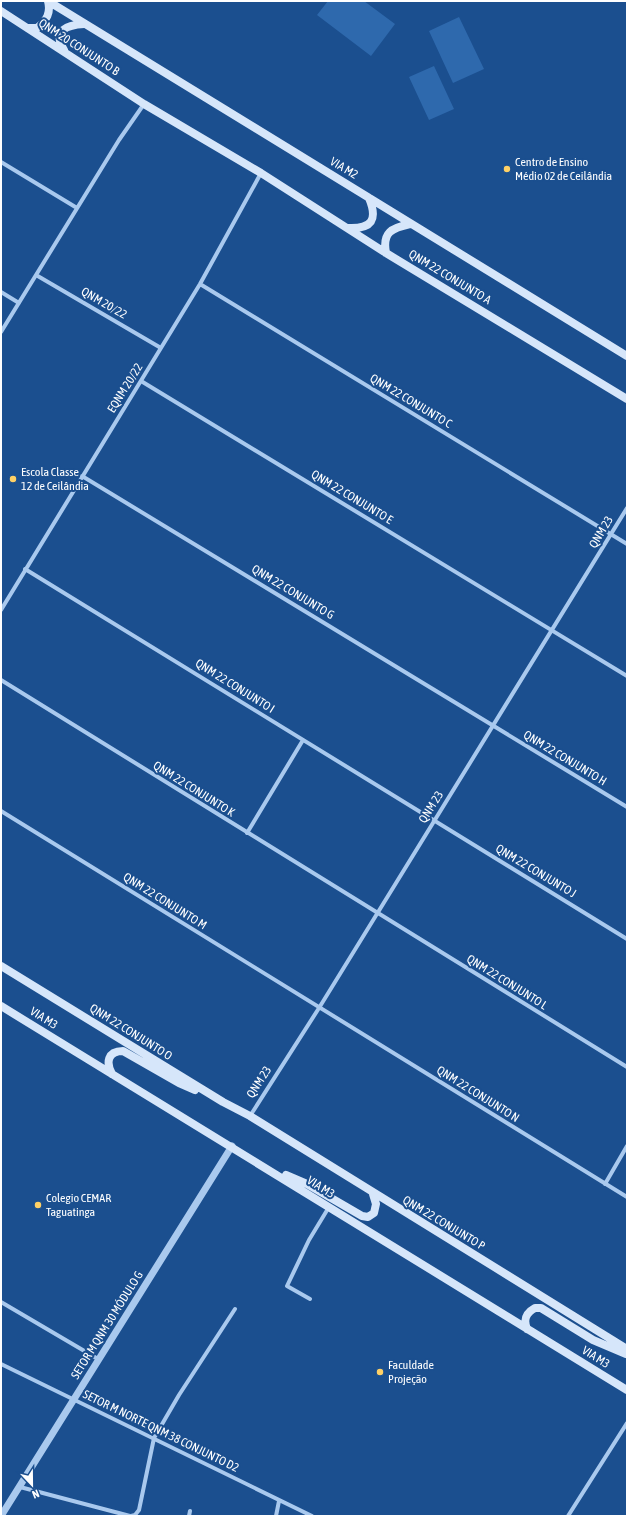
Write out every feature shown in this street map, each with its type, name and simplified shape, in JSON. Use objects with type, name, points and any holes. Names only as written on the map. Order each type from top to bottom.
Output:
[{"type":"main road","name":"VIA M2","points":[[48,1],[627,356]]},
{"type":"main road","points":[[29,28],[37,28],[48,16],[50,9],[48,1]]},
{"type":"main road","name":"QNM 20 CONJUNTO B","points":[[1,11],[144,104]]},
{"type":"main road","points":[[64,51],[59,41],[64,29],[72,25],[84,24]]},
{"type":"main road","points":[[144,104],[261,173]]},
{"type":"main road","name":"QNM 22 CONJUNTO A","points":[[261,173],[386,253],[627,399]]},
{"type":"main road","points":[[348,228],[360,228],[370,224],[374,218],[374,210],[369,198]]},
{"type":"main road","points":[[386,253],[384,241],[388,233],[397,226],[410,224]]},
{"type":"main road","name":"QNM 22 CONJUNTO O","points":[[1,966],[223,1102],[250,1116]]},
{"type":"main road","name":"VIA M3","points":[[1,1006],[232,1146],[627,1390]]},
{"type":"main road","points":[[112,1074],[108,1063],[110,1056],[116,1052],[123,1051],[179,1083],[223,1102]]},
{"type":"main road","name":"QNM 22 CONJUNTO P","points":[[250,1116],[627,1349]]},
{"type":"main road","points":[[265,1167],[307,1184],[362,1216],[368,1217],[374,1213],[376,1204],[374,1194]]},
{"type":"main road","points":[[527,1329],[525,1320],[527,1313],[535,1308],[541,1308],[593,1340],[627,1354]]},
{"type":"street","points":[[1,332],[77,208],[144,104]]},
{"type":"street","points":[[1,162],[77,208]]},
{"type":"street","name":"EQNM 20/22","points":[[1,610],[200,284],[261,173]]},
{"type":"street","name":"QNM 20/22","points":[[36,275],[161,348]]},
{"type":"street","name":"QNM 22 CONJUNTO C","points":[[200,284],[627,544]]},
{"type":"street","points":[[1,292],[19,303]]},
{"type":"street","name":"QNM 22 CONJUNTO E","points":[[141,381],[627,676]]},
{"type":"street","name":"QNM 22 CONJUNTO G","points":[[82,476],[493,726]]},
{"type":"street","name":"QNM 23","points":[[250,1116],[319,1008],[627,508]]},
{"type":"street","name":"QNM 22 CONJUNTO I","points":[[25,569],[434,821]]},
{"type":"street","name":"QNM 22 CONJUNTO K","points":[[1,680],[377,914]]},
{"type":"street","name":"QNM 22 CONJUNTO H","points":[[493,726],[627,807]]},
{"type":"street","points":[[247,833],[303,740]]},
{"type":"street","name":"QNM 22 CONJUNTO M","points":[[1,811],[319,1008]]},
{"type":"street","name":"QNM 22 CONJUNTO J","points":[[434,821],[627,938]]},
{"type":"street","name":"QNM 22 CONJUNTO L","points":[[377,914],[627,1067]]},
{"type":"street","name":"QNM 22 CONJUNTO N","points":[[319,1008],[627,1197]]},
{"type":"street","name":"SETOR M QNM 30 MÓDULO G","points":[[1,1516],[232,1146]]},
{"type":"street","points":[[605,1184],[627,1146]]},
{"type":"street","points":[[310,1299],[287,1286],[310,1240],[329,1207]]},
{"type":"street","points":[[1,1302],[98,1359]]},
{"type":"street","points":[[20,1487],[113,1513],[130,1516],[135,1515],[139,1510],[154,1438],[179,1395],[235,1309]]},
{"type":"street","name":"SETOR M NORTE QNM 38 CONJUNTO D2","points":[[1,1364],[312,1516]]},
{"type":"street","points":[[568,1516],[627,1423]]},
{"type":"street","points":[[276,1516],[279,1501]]},
{"type":"shaded area","points":[[328,1],[364,1],[395,24],[371,56],[317,15]]},
{"type":"shaded area","points":[[459,17],[484,69],[453,83],[429,31]]},
{"type":"shaded area","points":[[434,66],[454,109],[429,120],[409,77]]},
{"type":"place","name":"Centro de Ensino Médio 02 de Ceilândia","points":[[507,169]]},
{"type":"place","name":"Escola Classe 12 de Ceilândia","points":[[13,479]]},
{"type":"place","name":"Colegio CEMAR Taguatinga","points":[[38,1205]]},
{"type":"place","name":"Faculdade Projeção","points":[[380,1372]]}]
